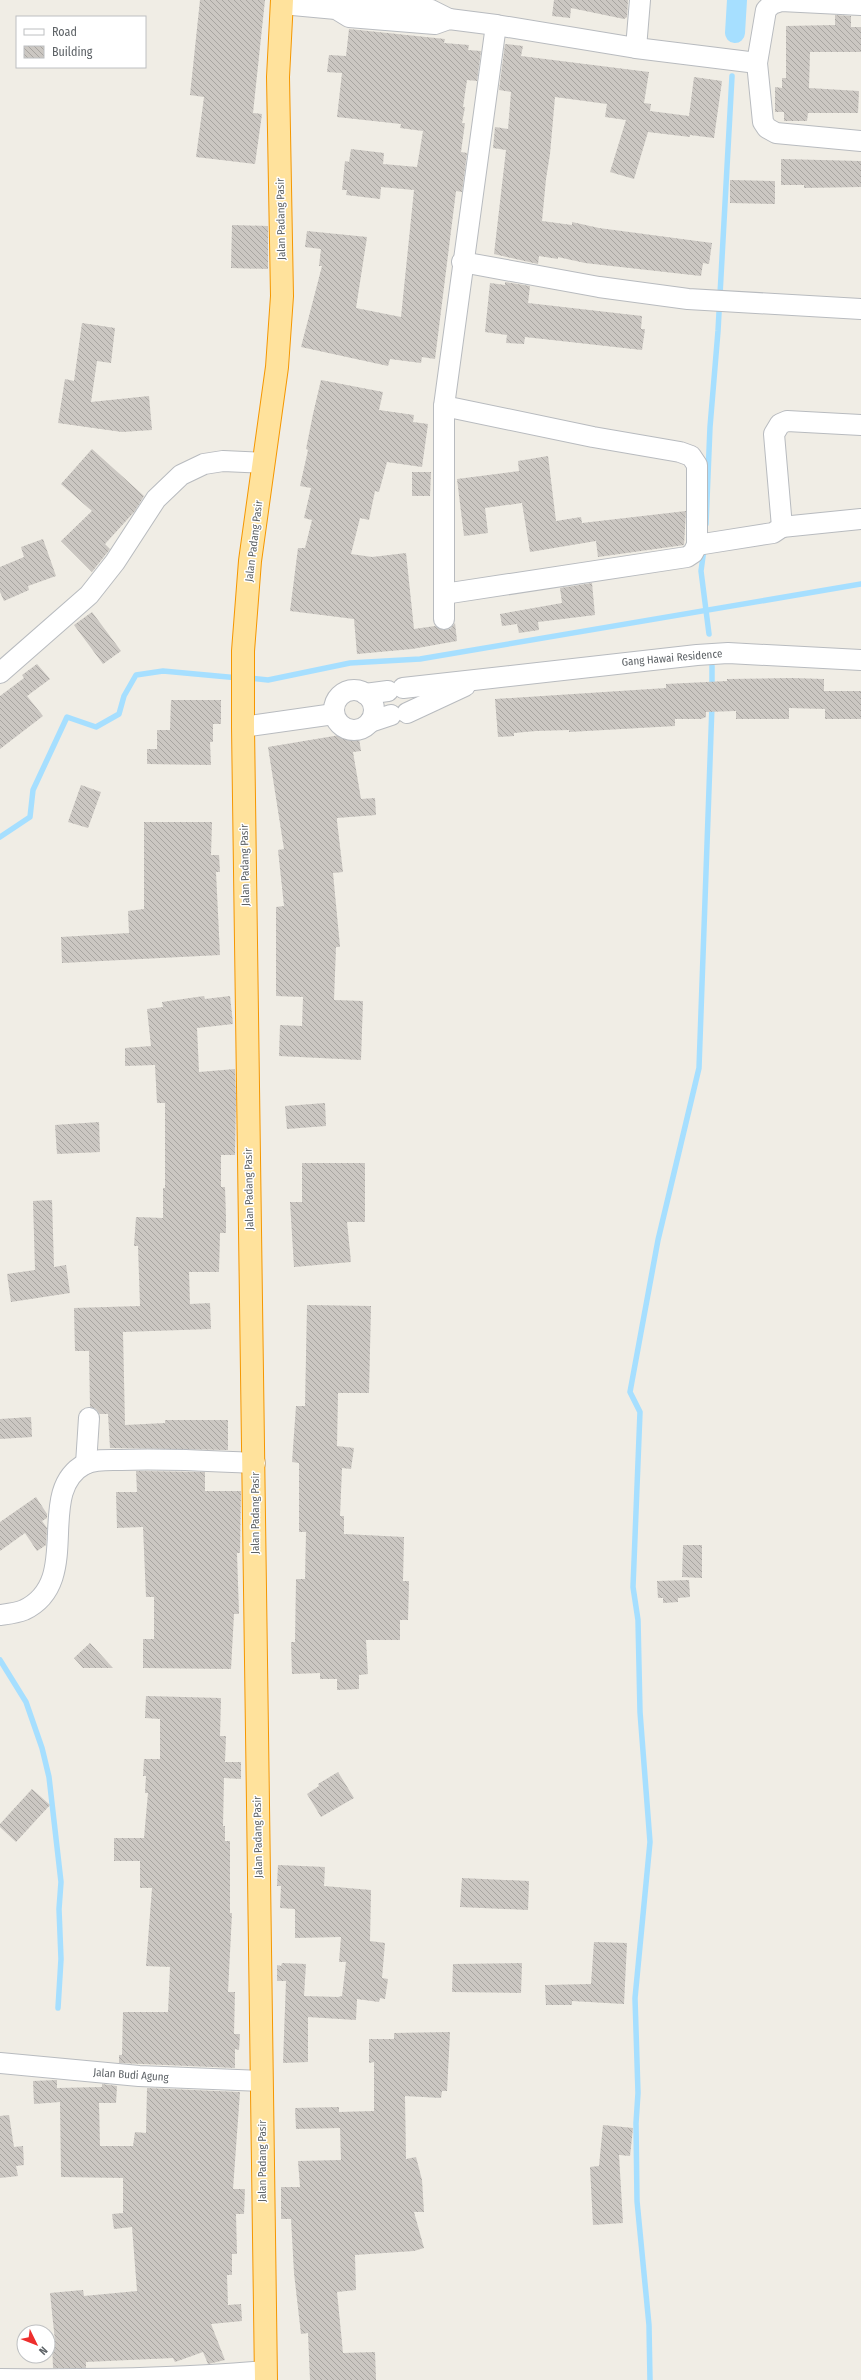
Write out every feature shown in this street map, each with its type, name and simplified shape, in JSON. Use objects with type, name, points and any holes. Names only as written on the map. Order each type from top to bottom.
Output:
[{"type":"highway","name":"Jalan Padang Pasir","points":[[266,2375],[255,1462],[249,1234],[243,705],[244,651],[250,561],[277,367],[282,296],[278,78],[282,2]]},
{"type":"street","points":[[636,48],[640,0]]},
{"type":"street","points":[[861,5],[781,1],[772,4],[766,10],[757,63],[763,122],[767,128],[776,133],[861,141]]},
{"type":"street","points":[[282,2],[336,9],[349,17],[440,14],[496,25],[636,48],[757,63]]},
{"type":"street","points":[[444,619],[444,406],[462,262],[496,25]]},
{"type":"street","points":[[462,262],[599,287],[710,300],[861,309]]},
{"type":"street","points":[[444,406],[593,437],[680,452],[691,456],[698,465],[705,544]]},
{"type":"street","points":[[782,527],[774,434],[778,426],[787,421],[861,425]]},
{"type":"street","points":[[0,673],[89,595],[115,562],[156,499],[181,475],[204,464],[223,461],[264,463]]},
{"type":"street","points":[[444,594],[682,559],[705,544],[773,533],[782,527],[861,519]]},
{"type":"street","name":"Gang Hawai Residence","points":[[365,694],[645,659],[728,653],[861,660]]},
{"type":"street","points":[[370,722],[373,716],[372,704],[365,694],[358,691],[343,694],[337,699],[334,714],[337,721],[349,730],[357,730],[370,722],[399,714],[484,678]]},
{"type":"street","points":[[243,727],[334,714]]},
{"type":"street","points":[[86,1464],[89,1418]]},
{"type":"street","points":[[0,1615],[23,1611],[48,1587],[57,1564],[58,1514],[63,1492],[73,1474],[86,1464],[104,1460],[143,1459],[255,1462]]},
{"type":"street","name":"Jalan Budi Agung","points":[[0,2063],[139,2076],[262,2081]]},
{"type":"street","points":[[0,2379],[81,2379],[266,2375]]},
{"type":"building","points":[[200,0],[265,0],[253,113],[262,114],[255,164],[196,157],[204,97],[190,95]]},
{"type":"building","points":[[554,0],[628,0],[627,17],[624,19],[571,8],[570,18],[552,16]]},
{"type":"building","points":[[835,15],[851,16],[851,27],[861,27],[861,52],[810,52],[809,88],[859,91],[858,113],[808,113],[807,121],[784,121],[784,112],[775,112],[775,87],[782,88],[782,78],[786,78],[786,26],[835,25]]},
{"type":"building","points":[[349,29],[445,39],[444,43],[469,45],[468,50],[481,51],[477,81],[467,80],[463,107],[465,107],[462,123],[465,123],[461,152],[467,153],[462,192],[456,191],[435,359],[422,357],[421,363],[390,359],[388,366],[301,347],[322,266],[319,266],[321,249],[305,247],[307,231],[367,237],[356,308],[401,317],[414,190],[381,187],[380,199],[346,195],[347,190],[342,190],[345,161],[349,162],[351,149],[384,153],[383,164],[417,167],[423,131],[400,128],[401,124],[337,117],[342,73],[327,72],[329,55],[346,56]]},
{"type":"building","points":[[505,44],[523,46],[521,56],[649,72],[644,103],[651,104],[650,111],[689,116],[694,77],[722,81],[714,138],[648,132],[634,179],[610,172],[626,120],[605,117],[607,104],[555,97],[550,154],[546,179],[542,221],[572,225],[572,222],[599,228],[712,243],[709,264],[703,263],[701,276],[585,263],[558,257],[558,259],[539,256],[538,264],[494,254],[506,150],[493,148],[495,127],[508,129],[511,92],[499,90]]},
{"type":"building","points":[[781,159],[861,161],[861,187],[804,188],[804,185],[781,185]]},
{"type":"building","points":[[730,180],[775,181],[775,204],[730,203]]},
{"type":"building","points":[[232,225],[268,226],[268,269],[231,268]]},
{"type":"building","points":[[505,282],[530,286],[528,303],[642,316],[641,329],[645,329],[642,350],[525,337],[524,344],[506,343],[507,335],[485,332],[490,283],[505,285]]},
{"type":"building","points":[[82,323],[115,328],[111,363],[97,361],[91,402],[149,396],[152,430],[122,432],[58,423],[65,379],[74,381]]},
{"type":"building","points":[[321,380],[383,392],[379,410],[414,415],[413,422],[428,424],[422,467],[387,462],[379,492],[375,491],[369,520],[360,518],[351,554],[372,557],[406,553],[414,629],[435,626],[444,630],[450,629],[455,623],[457,641],[412,649],[357,654],[354,619],[290,611],[298,548],[305,548],[312,520],[304,518],[311,488],[300,486],[308,450],[306,449]]},
{"type":"building","points":[[92,449],[144,496],[135,511],[105,544],[110,549],[92,572],[61,541],[92,511],[61,484]]},
{"type":"building","points":[[548,456],[556,521],[581,517],[582,523],[686,511],[684,545],[598,557],[596,541],[530,552],[522,503],[485,508],[488,533],[464,536],[457,479],[519,471],[518,461]]},
{"type":"building","points":[[412,472],[431,472],[430,496],[412,496]]},
{"type":"building","points":[[43,539],[56,576],[28,586],[29,590],[4,601],[0,592],[0,567],[24,557],[21,547]]},
{"type":"building","points":[[592,583],[595,615],[538,622],[539,630],[519,633],[517,624],[502,626],[500,614],[562,603],[560,588]]},
{"type":"building","points":[[92,612],[121,651],[103,664],[74,625]]},
{"type":"building","points":[[37,664],[50,679],[27,696],[43,716],[0,749],[0,696],[24,678],[22,675]]},
{"type":"building","points":[[727,679],[824,679],[824,691],[861,691],[861,719],[825,719],[825,709],[789,708],[789,719],[736,719],[736,711],[706,712],[706,717],[701,719],[675,719],[675,726],[569,732],[569,730],[536,731],[514,733],[514,736],[498,737],[495,699],[666,688],[666,684],[727,681]]},
{"type":"building","points":[[171,700],[221,700],[221,724],[213,724],[213,742],[210,742],[211,765],[147,764],[147,749],[157,749],[157,730],[170,730]]},
{"type":"building","points":[[358,732],[361,751],[353,752],[361,799],[375,798],[376,815],[337,818],[343,872],[333,873],[340,947],[336,947],[334,1000],[363,1001],[361,1060],[279,1056],[280,1025],[302,1026],[303,997],[276,996],[276,907],[284,906],[278,850],[284,849],[268,747]]},
{"type":"building","points":[[81,785],[101,792],[88,828],[68,822]]},
{"type":"building","points":[[144,822],[212,822],[211,855],[219,855],[220,872],[216,872],[220,955],[62,963],[61,937],[129,933],[128,911],[144,909]]},
{"type":"building","points":[[204,996],[205,999],[230,996],[233,1024],[197,1028],[199,1072],[235,1069],[236,1097],[235,1155],[221,1155],[221,1187],[225,1187],[226,1233],[220,1233],[219,1272],[189,1272],[190,1304],[210,1303],[211,1329],[123,1332],[125,1425],[165,1423],[165,1420],[228,1420],[228,1450],[110,1448],[108,1414],[100,1414],[96,1409],[90,1407],[89,1351],[75,1351],[74,1308],[140,1306],[138,1246],[134,1246],[136,1217],[163,1218],[163,1188],[165,1188],[165,1103],[157,1103],[155,1065],[125,1066],[125,1048],[151,1046],[147,1009],[163,1007],[162,1002]]},
{"type":"building","points":[[325,1103],[326,1126],[287,1129],[285,1106]]},
{"type":"building","points":[[99,1122],[100,1152],[57,1154],[55,1125]]},
{"type":"building","points":[[302,1163],[365,1163],[365,1222],[347,1222],[351,1262],[294,1267],[290,1202],[302,1202]]},
{"type":"building","points":[[52,1200],[54,1267],[66,1265],[70,1293],[11,1302],[7,1274],[35,1270],[33,1201]]},
{"type":"building","points":[[307,1305],[371,1306],[369,1393],[338,1393],[337,1446],[354,1448],[351,1469],[342,1468],[340,1516],[344,1516],[344,1534],[404,1537],[403,1581],[409,1581],[408,1620],[400,1620],[400,1640],[366,1640],[368,1674],[359,1675],[359,1689],[337,1690],[337,1679],[320,1679],[320,1673],[292,1674],[291,1642],[295,1642],[296,1579],[305,1579],[306,1532],[299,1532],[299,1463],[292,1462],[296,1406],[305,1406]]},
{"type":"building","points":[[31,1417],[32,1437],[0,1439],[0,1419]]},
{"type":"building","points":[[136,1471],[205,1472],[205,1491],[241,1491],[240,1553],[237,1553],[239,1614],[234,1614],[231,1669],[143,1668],[143,1639],[154,1639],[154,1597],[146,1597],[143,1527],[117,1528],[116,1492],[137,1492]]},
{"type":"building","points":[[36,1497],[47,1514],[47,1518],[42,1521],[47,1528],[46,1545],[37,1551],[25,1533],[0,1551],[0,1522]]},
{"type":"building","points":[[683,1545],[702,1545],[702,1578],[682,1577]]},
{"type":"building","points":[[689,1580],[690,1597],[678,1598],[678,1602],[663,1603],[663,1598],[658,1598],[657,1581]]},
{"type":"building","points":[[90,1643],[113,1668],[83,1668],[74,1658]]},
{"type":"building","points":[[146,1696],[221,1698],[220,1736],[226,1736],[225,1762],[241,1762],[241,1779],[224,1778],[223,1826],[225,1826],[225,1841],[230,1841],[230,1913],[232,1913],[228,1992],[235,1992],[234,2034],[240,2034],[239,2050],[235,2049],[235,2068],[119,2063],[119,2055],[122,2055],[123,2012],[168,2012],[170,1967],[146,1966],[152,1888],[140,1888],[140,1861],[114,1861],[114,1838],[144,1838],[148,1793],[145,1793],[146,1776],[143,1776],[144,1759],[160,1759],[160,1719],[145,1718]]},
{"type":"building","points":[[338,1772],[354,1798],[321,1817],[307,1794],[319,1786],[318,1784]]},
{"type":"building","points":[[32,1789],[50,1805],[16,1842],[0,1827],[0,1824]]},
{"type":"building","points":[[278,1865],[325,1867],[324,1886],[371,1890],[370,1941],[385,1943],[382,1978],[388,1979],[385,1999],[380,1998],[379,2002],[357,1999],[356,2020],[308,2017],[308,2062],[283,2063],[286,1981],[277,1981],[277,1965],[281,1966],[282,1963],[306,1964],[304,1996],[338,1997],[342,1996],[346,1962],[339,1962],[341,1937],[295,1938],[295,1909],[280,1908],[281,1886],[277,1886]]},
{"type":"building","points":[[462,1878],[529,1881],[528,1910],[460,1907]]},
{"type":"building","points":[[594,1942],[627,1943],[624,2004],[572,2001],[572,2005],[546,2005],[545,1985],[591,1984]]},
{"type":"building","points":[[522,1963],[521,1993],[452,1992],[453,1964]]},
{"type":"building","points":[[450,2032],[447,2091],[442,2091],[441,2098],[405,2096],[406,2159],[416,2157],[422,2180],[424,2212],[414,2212],[424,2248],[414,2251],[355,2255],[356,2290],[337,2292],[343,2353],[375,2352],[376,2380],[310,2380],[308,2333],[301,2334],[294,2273],[291,2219],[281,2219],[281,2187],[300,2187],[298,2161],[341,2160],[340,2128],[296,2129],[295,2108],[339,2107],[339,2112],[374,2111],[374,2062],[369,2063],[369,2039],[394,2039],[394,2033]]},
{"type":"building","points":[[57,2080],[57,2088],[102,2087],[102,2084],[117,2086],[116,2103],[99,2103],[100,2146],[133,2146],[135,2132],[146,2133],[147,2088],[240,2092],[233,2189],[245,2189],[244,2214],[236,2214],[237,2254],[232,2254],[232,2275],[227,2275],[228,2305],[241,2304],[242,2321],[211,2324],[225,2360],[208,2364],[203,2352],[175,2362],[173,2358],[86,2362],[86,2368],[53,2368],[53,2364],[56,2364],[56,2324],[53,2324],[50,2293],[83,2290],[84,2296],[137,2291],[132,2227],[114,2229],[112,2214],[123,2213],[123,2178],[61,2177],[60,2102],[34,2104],[33,2081]]},
{"type":"building","points":[[9,2115],[14,2147],[23,2146],[24,2165],[16,2166],[18,2176],[0,2178],[0,2116]]},
{"type":"building","points":[[603,2125],[633,2128],[630,2156],[619,2155],[623,2223],[593,2225],[590,2167],[599,2166]]},
{"type":"waterway","points":[[735,33],[737,0]]},
{"type":"waterway","points":[[706,524],[710,427],[718,331],[732,76]]},
{"type":"waterway","points":[[704,549],[701,571],[709,634]]},
{"type":"waterway","points":[[248,678],[268,680],[350,663],[420,659],[861,584]]},
{"type":"waterway","points":[[712,666],[712,689]]},
{"type":"waterway","points":[[0,837],[30,817],[33,790],[67,717],[96,727],[119,714],[124,696],[136,675],[163,671],[239,678]]},
{"type":"waterway","points":[[650,2380],[649,2325],[637,2201],[636,2123],[638,2093],[635,1998],[650,1842],[640,1712],[638,1620],[633,1587],[640,1412],[630,1392],[658,1240],[699,1068],[712,705]]},
{"type":"waterway","points":[[0,1660],[26,1702],[42,1748],[49,1777],[61,1882],[59,1909],[61,1959],[58,2008]]}]
